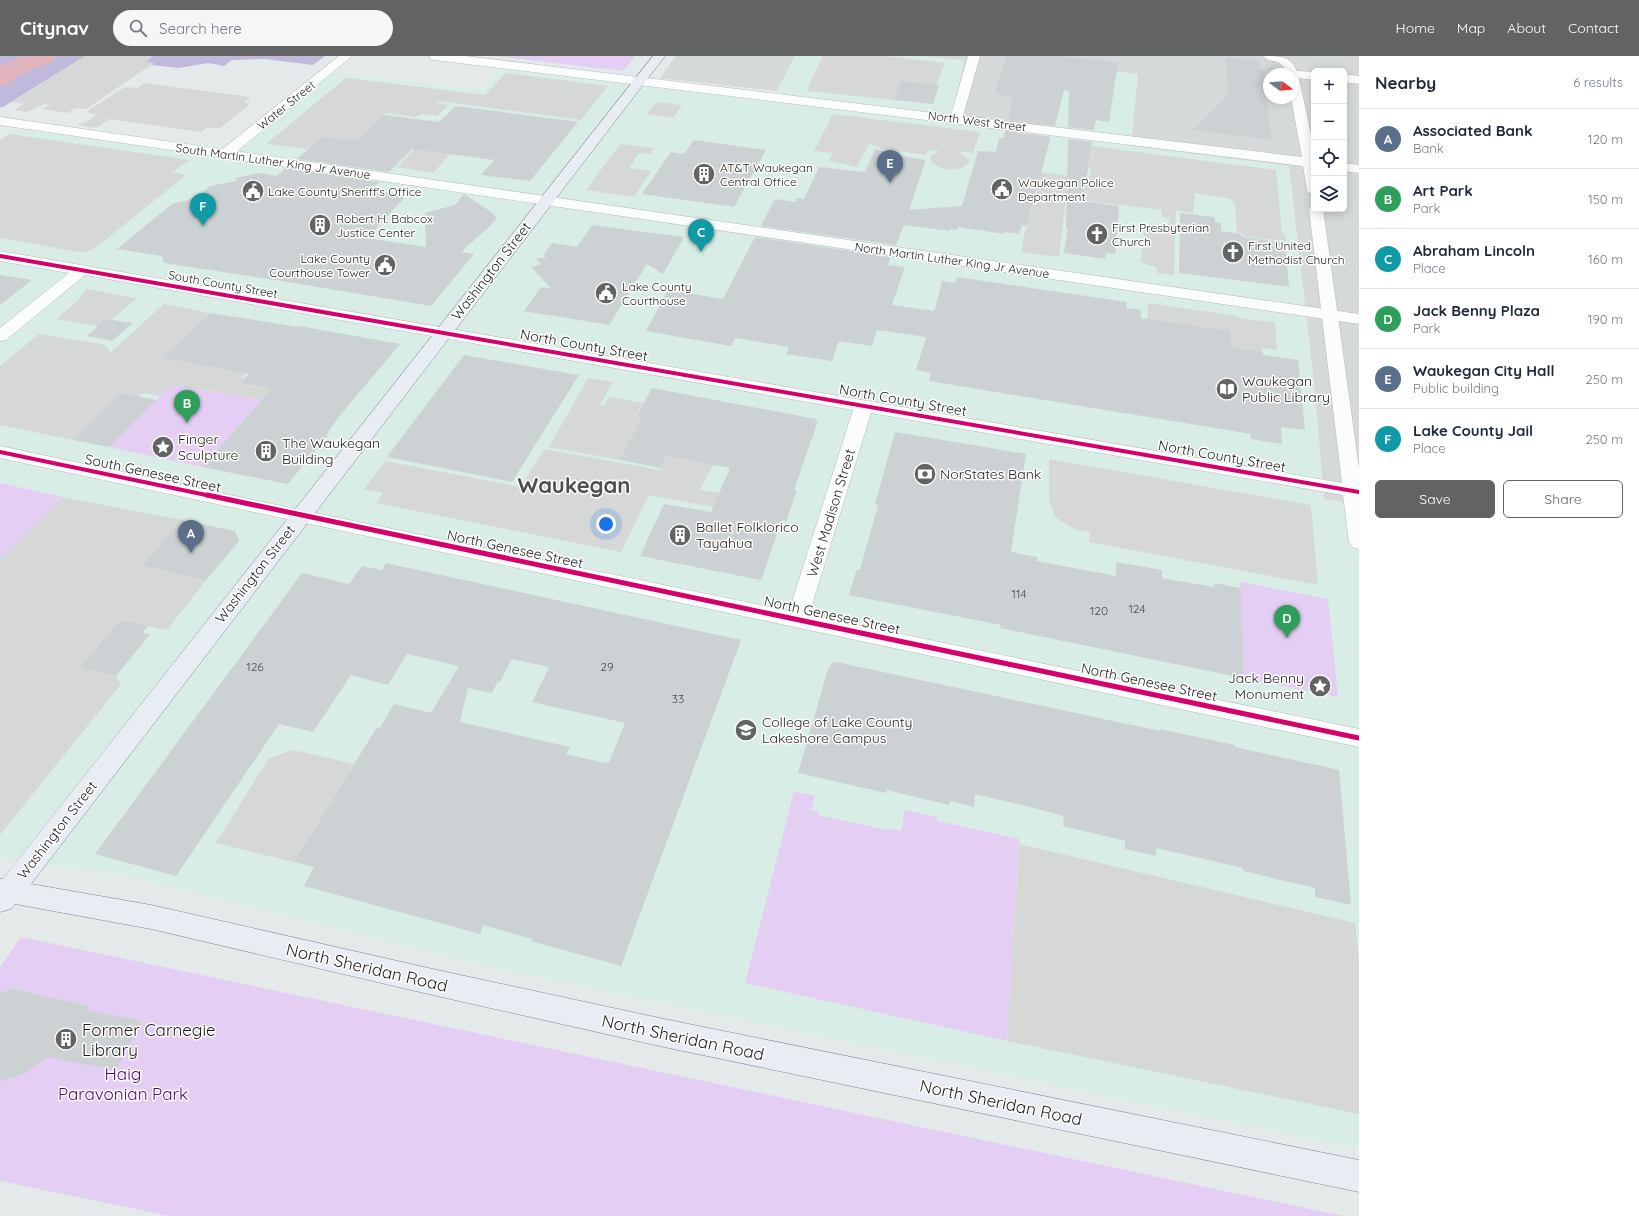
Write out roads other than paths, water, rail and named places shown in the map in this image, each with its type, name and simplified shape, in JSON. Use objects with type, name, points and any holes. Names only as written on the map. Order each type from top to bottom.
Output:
[{"type":"main road","name":"Washington Street","points":[[3,895],[301,516],[545,200],[659,56]]},
{"type":"main road","name":"North Sheridan Road","points":[[3,895],[151,917],[437,983],[664,1033],[1359,1176]]},
{"type":"street","name":"Water Street","points":[[225,154],[346,56]]},
{"type":"street","name":"North West Street","points":[[435,56],[1311,163]]},
{"type":"street","points":[[956,119],[974,56]]},
{"type":"street","points":[[1269,56],[1287,62],[1291,68]]},
{"type":"street","points":[[1299,75],[1311,76]]},
{"type":"street","points":[[1347,78],[1359,80]]},
{"type":"street","points":[[1299,103],[1311,158]]},
{"type":"street","name":"South Martin Luther King Jr Avenue","points":[[0,121],[545,200]]},
{"type":"street","points":[[1347,167],[1359,169]]},
{"type":"street","name":"North Martin Luther King Jr Avenue","points":[[545,200],[1359,319]]},
{"type":"street","points":[[1316,212],[1356,492],[1359,542]]},
{"type":"street","name":"South County Street","points":[[0,256],[442,333]]},
{"type":"street","points":[[0,336],[82,270]]},
{"type":"street","name":"North County Street","points":[[442,333],[864,405],[1356,492]]},
{"type":"street","name":"West Madison Street","points":[[797,620],[864,405]]},
{"type":"street","name":"South Genesee Street","points":[[0,452],[301,516]]},
{"type":"street","name":"North Genesee Street","points":[[301,516],[1359,738]]},
{"type":"waterway","points":[[0,79],[10,70],[45,56]]},
{"type":"place","name":"AT&T Waukegan Central Office","points":[[704,174]]},
{"type":"place","name":"Waukegan City Hall","points":[[890,183]]},
{"type":"place","name":"Waukegan Police Department","points":[[1002,189]]},
{"type":"place","name":"Lake County Sheriff's Office","points":[[253,191]]},
{"type":"place","name":"Robert H. Babcox Justice Center","points":[[320,225]]},
{"type":"place","name":"Lake County Jail","points":[[203,226]]},
{"type":"place","name":"First Presbyterian Church","points":[[1097,234]]},
{"type":"place","name":"Abraham Lincoln","points":[[701,252]]},
{"type":"place","name":"First United Methodist Church","points":[[1233,252]]},
{"type":"place","name":"Lake County Courthouse Tower","points":[[385,265]]},
{"type":"place","name":"Lake County Courthouse","points":[[606,293]]},
{"type":"place","name":"Waukegan Public Library","points":[[1227,389]]},
{"type":"place","name":"Art Park","points":[[187,423]]},
{"type":"place","name":"Finger Sculpture","points":[[163,447]]},
{"type":"place","name":"The Waukegan Building","points":[[266,451]]},
{"type":"place","name":"NorStates Bank","points":[[925,474]]},
{"type":"place","name":"Ballet Folklorico Tayahua","points":[[680,535]]},
{"type":"place","name":"Associated Bank","points":[[191,553]]},
{"type":"place","name":"Jack Benny Plaza","points":[[1287,638]]},
{"type":"place","name":"Jack Benny Monument","points":[[1320,686]]},
{"type":"place","name":"College of Lake County Lakeshore Campus","points":[[746,730]]},
{"type":"place","name":"Former Carnegie Library","points":[[66,1039]]},
{"type":"district","name":"Waukegan","points":[[574,485]]},
{"type":"park label","name":"Haig Paravonian Park","points":[[123,1083]]}]
